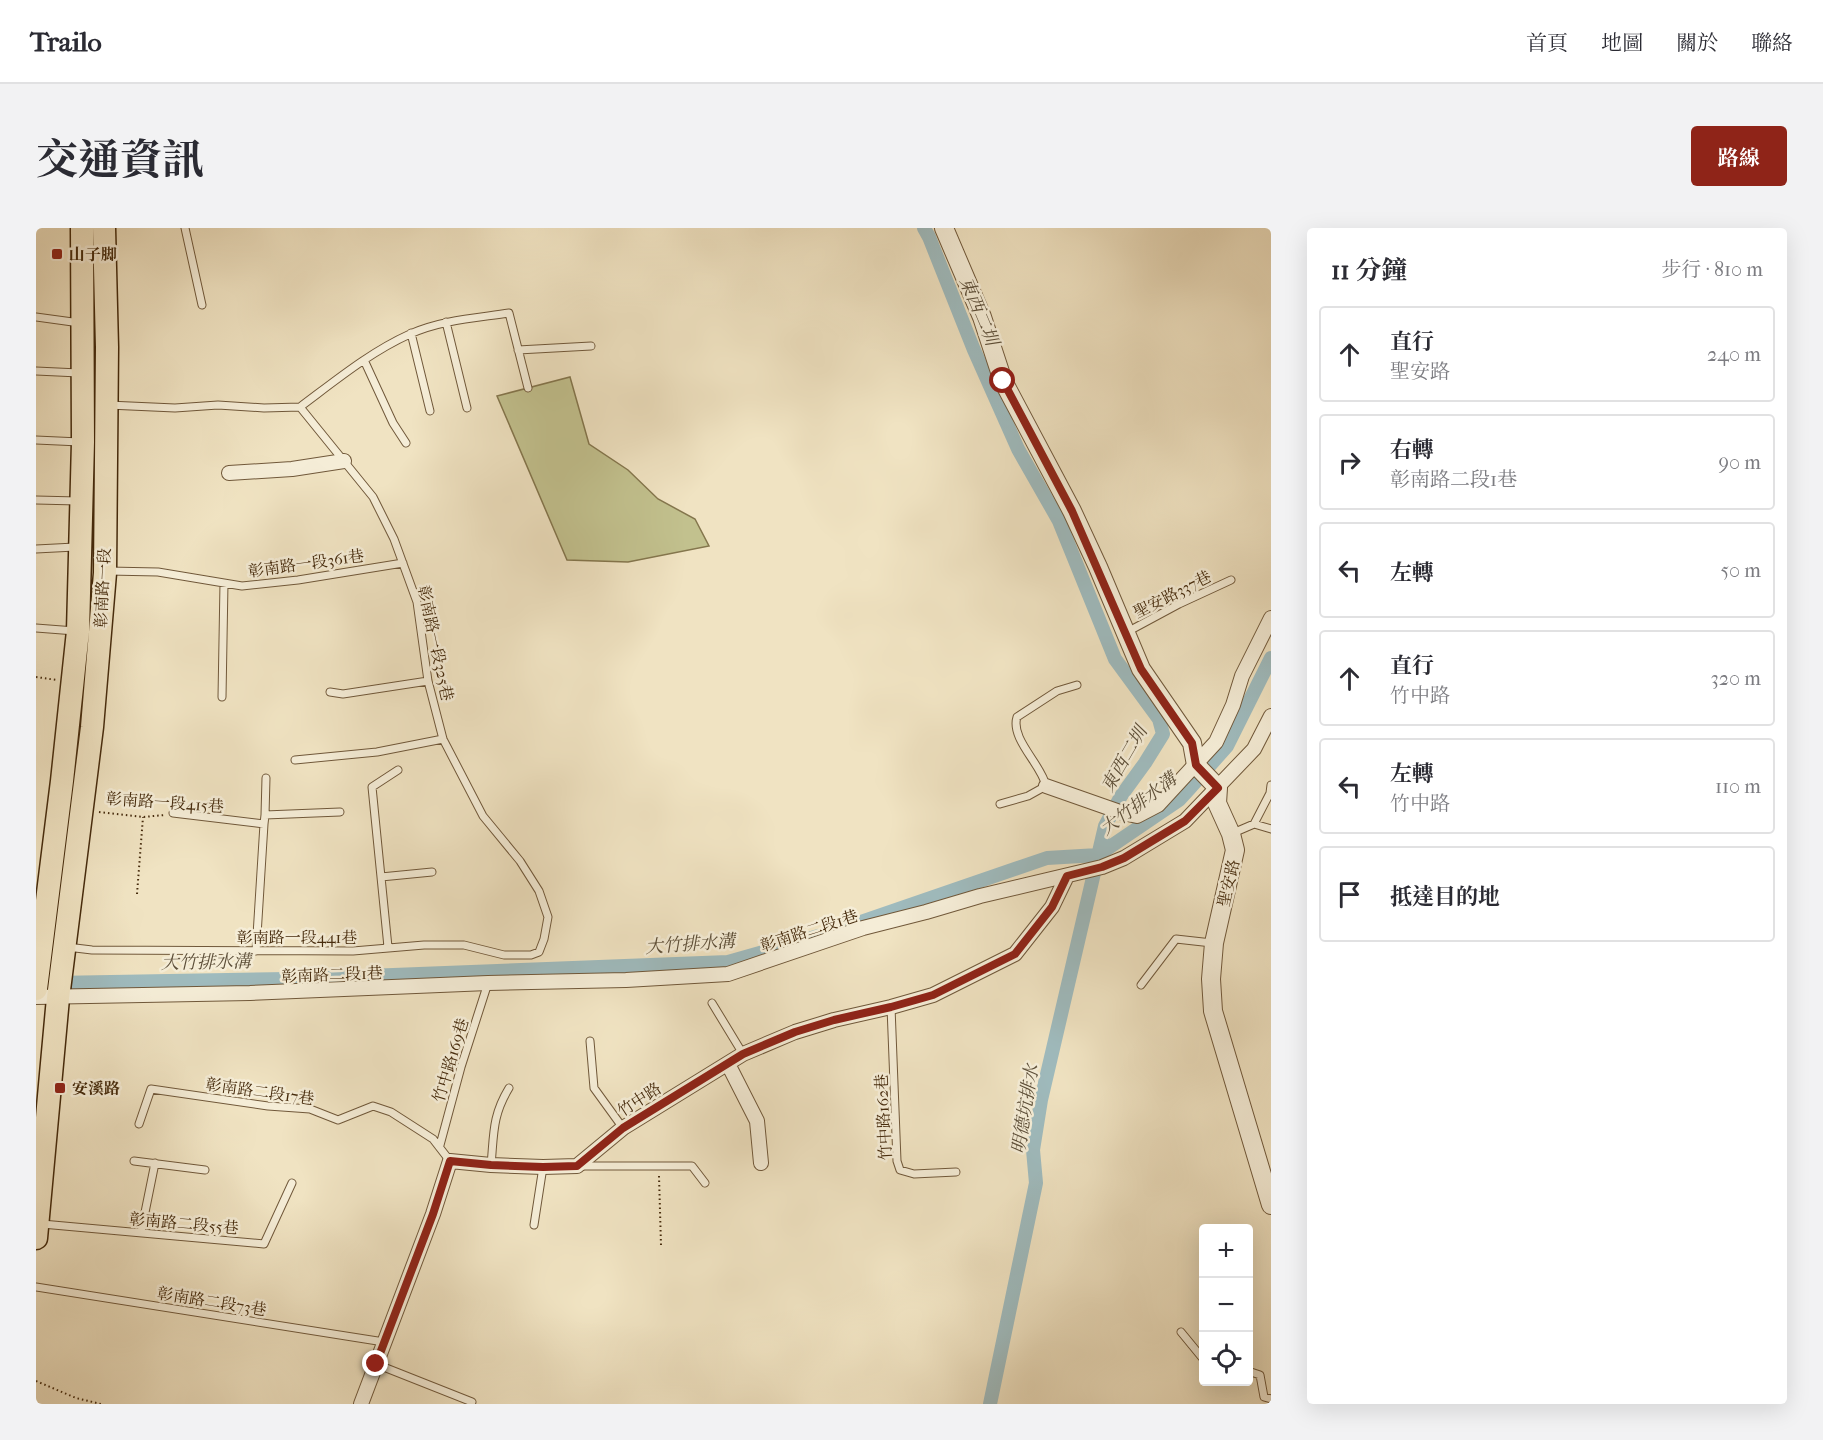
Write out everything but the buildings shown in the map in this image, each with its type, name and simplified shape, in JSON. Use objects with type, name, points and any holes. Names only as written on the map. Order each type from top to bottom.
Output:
[{"type":"main road","name":"彰南路一段","points":[[46,942],[81,810],[92,727],[105,571],[94,405],[82,374],[82,228]]},
{"type":"main road","name":"彰南路一段","points":[[46,942],[78,631],[83,442],[107,347],[104,228]]},
{"type":"main road","points":[[36,989],[46,942]]},
{"type":"main road","points":[[36,1228],[47,998],[46,942]]},
{"type":"street","points":[[944,228],[982,317],[1003,381],[1072,511],[1141,669],[1192,743],[1196,765],[1218,788]]},
{"type":"street","points":[[229,473],[292,469],[344,461]]},
{"type":"street","points":[[1046,786],[1137,816],[1158,805],[1216,742],[1233,705],[1242,676],[1271,618]]},
{"type":"street","name":"彰南路二段1巷","points":[[47,998],[626,980],[728,974],[863,928],[980,896],[1084,872],[1124,858],[1185,821],[1254,749],[1271,716]]},
{"type":"street","name":"聖安路","points":[[1218,788],[1217,803],[1231,834],[1235,850],[1214,943],[1211,979],[1213,1011],[1268,1186],[1271,1205]]},
{"type":"street","name":"竹中路","points":[[577,1166],[623,1128],[743,1054],[795,1032],[933,995],[1015,954],[1052,907],[1067,876]]},
{"type":"street","points":[[728,1064],[757,1122],[761,1164]]},
{"type":"street","points":[[361,1404],[433,1214],[450,1161],[491,1165],[577,1166]]},
{"type":"lane","points":[[185,228],[202,305]]},
{"type":"lane","points":[[94,405],[175,408],[219,405],[264,408],[300,407],[364,360],[411,333],[446,322],[509,313],[528,388]]},
{"type":"lane","points":[[36,317],[82,324]]},
{"type":"lane","points":[[446,322],[467,408]]},
{"type":"lane","points":[[411,333],[430,411]]},
{"type":"lane","points":[[518,351],[591,346]]},
{"type":"lane","points":[[364,360],[393,423],[406,443]]},
{"type":"lane","points":[[36,371],[82,374]]},
{"type":"lane","name":"彰南路一段325巷","points":[[300,407],[373,496],[394,539],[417,602],[428,681],[443,739],[483,816],[520,861],[538,891],[548,917],[539,952],[531,955]]},
{"type":"lane","points":[[36,440],[83,442]]},
{"type":"lane","points":[[36,500],[82,501]]},
{"type":"lane","points":[[36,549],[81,547]]},
{"type":"lane","name":"彰南路一段361巷","points":[[105,571],[158,572],[242,586],[298,580],[403,563]]},
{"type":"lane","name":"聖安路337巷","points":[[1125,633],[1231,580]]},
{"type":"lane","points":[[222,697],[224,583]]},
{"type":"lane","points":[[36,628],[78,631]]},
{"type":"lane","points":[[330,692],[343,694],[428,681]]},
{"type":"lane","points":[[1000,804],[1028,796],[1046,786],[1044,778],[1020,738],[1015,723],[1017,717],[1057,691],[1077,685]]},
{"type":"lane","points":[[295,759],[376,752],[443,739]]},
{"type":"lane","points":[[388,947],[372,787],[398,770]]},
{"type":"lane","points":[[256,951],[266,778]]},
{"type":"lane","points":[[1231,834],[1254,824],[1270,793],[1271,785]]},
{"type":"lane","points":[[265,815],[340,812]]},
{"type":"lane","name":"彰南路一段415巷","points":[[173,813],[264,824]]},
{"type":"lane","points":[[1254,824],[1271,829]]},
{"type":"lane","points":[[381,877],[432,872]]},
{"type":"lane","points":[[1141,985],[1176,939],[1214,943]]},
{"type":"lane","name":"彰南路一段441巷","points":[[46,942],[92,950],[353,951],[424,945],[464,945],[504,955],[531,955]]},
{"type":"lane","name":"竹中路169巷","points":[[440,1145],[461,1067],[488,983]]},
{"type":"lane","points":[[712,1003],[743,1054]]},
{"type":"lane","name":"竹中路162巷","points":[[891,1007],[897,1161],[900,1170],[914,1174],[956,1172]]},
{"type":"lane","points":[[590,1041],[594,1088],[623,1128]]},
{"type":"lane","points":[[491,1165],[495,1118],[509,1088]]},
{"type":"lane","name":"彰南路二段17巷","points":[[139,1124],[151,1089],[268,1106],[310,1109],[338,1120],[373,1106],[391,1112],[433,1139],[440,1145],[450,1161]]},
{"type":"lane","points":[[134,1161],[205,1170]]},
{"type":"lane","points":[[141,1232],[155,1162]]},
{"type":"lane","points":[[577,1166],[692,1166],[705,1183]]},
{"type":"lane","points":[[534,1225],[543,1167]]},
{"type":"lane","name":"彰南路二段55巷","points":[[36,1228],[141,1232],[264,1244],[292,1183]]},
{"type":"lane","name":"彰南路二段73巷","points":[[36,1287],[384,1341]]},
{"type":"lane","points":[[1181,1332],[1199,1355]]},
{"type":"lane","points":[[376,1364],[472,1402],[471,1404]]},
{"type":"lane","points":[[1253,1372],[1260,1376],[1263,1397],[1271,1399]]},
{"type":"path","name":"彰南路一段415巷","points":[[81,810],[143,817],[173,813]]},
{"type":"path","points":[[137,894],[143,817]]},
{"type":"path","points":[[659,1166],[661,1245]]},
{"type":"path","points":[[36,1381],[76,1398],[101,1404]]},
{"type":"shaded area","points":[[570,377],[589,444],[628,470],[658,499],[695,519],[709,546],[628,562],[567,560],[497,396]]},
{"type":"waterway","name":"東西二圳","points":[[924,228],[1018,449],[1059,521],[1115,659],[1159,719],[1163,734],[1121,796],[1105,826],[1041,1100],[1033,1150],[1036,1183],[990,1404]]},
{"type":"waterway","name":"大竹排水溝","points":[[846,927],[1047,858],[1098,855],[1179,800],[1227,746],[1271,658]]},
{"type":"waterway","name":"大竹排水溝","points":[[53,983],[289,979],[728,962],[822,935]]},
{"type":"place","name":"山子脚","points":[[57,254]]},
{"type":"place","name":"安溪路","points":[[60,1088]]},
{"type":"route","points":[[376,1364],[433,1214],[450,1161],[491,1165],[577,1166],[623,1128],[743,1054],[795,1032],[933,995],[1015,954],[1052,907],[1067,876],[1102,867],[1152,842],[1185,821],[1218,788],[1196,765],[1192,743],[1141,669],[1072,511],[1003,381]]},
{"type":"water label","name":"明德坑排水","points":[[1025,1109]]}]
